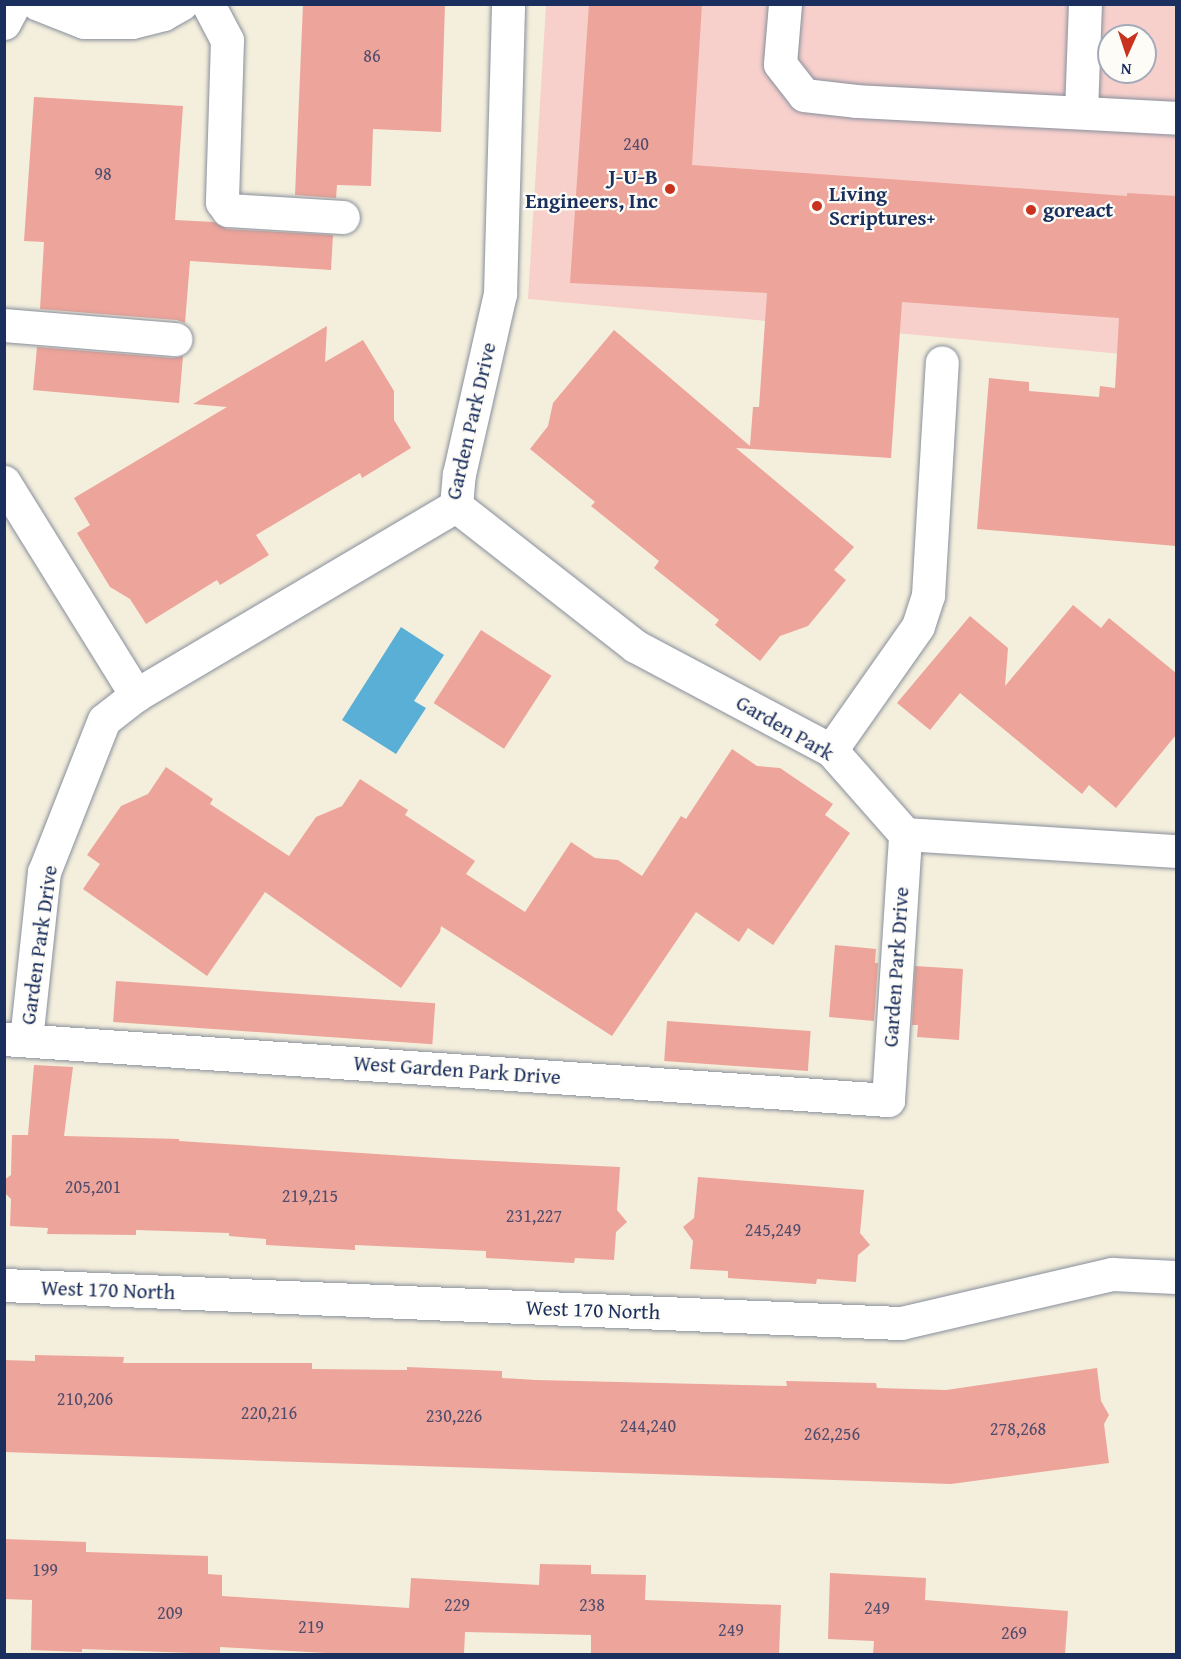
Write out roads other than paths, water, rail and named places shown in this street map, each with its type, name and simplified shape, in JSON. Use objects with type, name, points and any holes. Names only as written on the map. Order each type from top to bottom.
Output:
[{"type":"street","points":[[4,23],[14,4]]},
{"type":"street","points":[[38,4],[84,22],[132,22],[163,14],[181,4]]},
{"type":"street","points":[[208,4],[227,40],[222,202],[228,210],[343,217]]},
{"type":"street","name":"Garden Park Drive","points":[[15,1040],[45,872],[104,720],[136,695],[456,506],[459,474],[500,294],[508,4]]},
{"type":"street","points":[[785,4],[780,64],[804,95],[856,101],[1176,118]]},
{"type":"street","points":[[1081,112],[1085,4]]},
{"type":"street","points":[[4,325],[175,339]]},
{"type":"street","points":[[831,750],[918,626],[928,595],[942,362]]},
{"type":"street","points":[[4,482],[136,695]]},
{"type":"street","name":"Garden Park","points":[[456,506],[635,645],[831,750],[905,834]]},
{"type":"street","points":[[905,834],[1176,851]]},
{"type":"street","name":"Garden Park Drive","points":[[888,1100],[905,834]]},
{"type":"street","name":"West Garden Park Drive","points":[[15,1040],[888,1100]]},
{"type":"street","name":"West 170 North","points":[[4,1285],[901,1323],[1112,1274],[1176,1277]]},
{"type":"water","points":[[401,627],[444,655],[414,701],[426,708],[396,754],[342,720]]},
{"type":"place","name":"J-U-B Engineers, Inc","points":[[670,189]]},
{"type":"place","name":"Living Scriptures+","points":[[817,206]]},
{"type":"place","name":"goreact","points":[[1031,210]]}]
